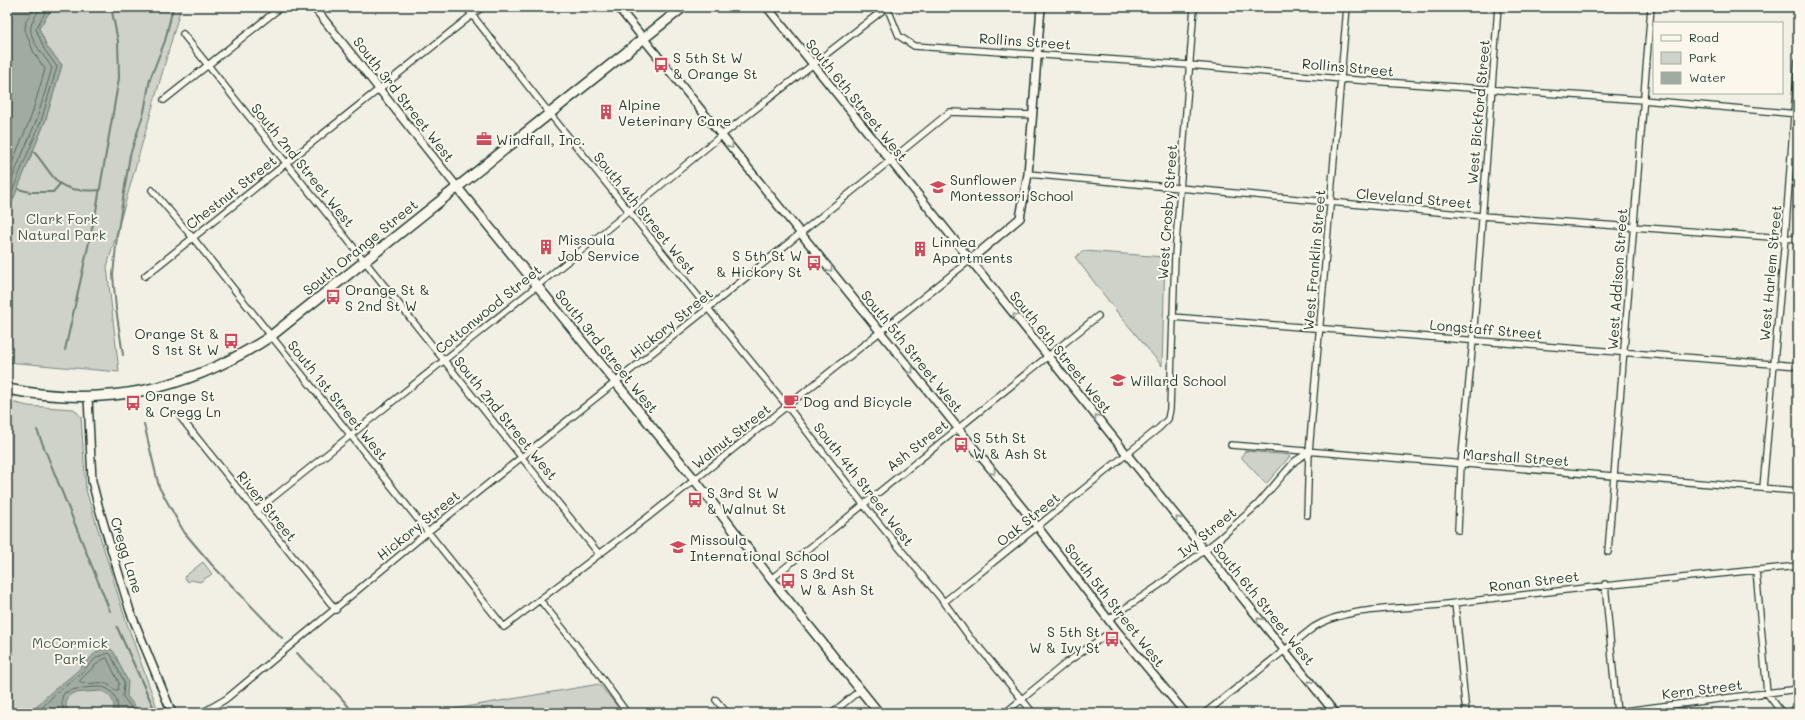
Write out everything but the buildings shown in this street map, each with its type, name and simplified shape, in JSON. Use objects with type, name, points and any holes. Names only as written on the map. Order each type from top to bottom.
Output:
[{"type":"main road","name":"South Orange Street","points":[[7,390],[38,395],[88,397],[115,396],[168,385],[220,366],[271,336],[683,7]]},
{"type":"main road","name":"South 3rd Street West","points":[[457,187],[695,480],[771,579],[879,713]]},
{"type":"main road","points":[[1792,713],[1798,708]]},
{"type":"street","points":[[164,100],[281,7]]},
{"type":"street","name":"South 3rd Street West","points":[[314,7],[457,187]]},
{"type":"street","name":"South 4th Street West","points":[[466,7],[550,114],[788,407],[863,504],[944,602],[970,638],[1033,713]]},
{"type":"street","name":"Chestnut Street","points":[[145,276],[482,7]]},
{"type":"street","name":"South 5th Street West","points":[[618,7],[1037,526],[1120,634],[1185,713]]},
{"type":"street","name":"South 6th Street West","points":[[766,7],[1335,713]]},
{"type":"street","name":"Cottonwood Street","points":[[256,511],[538,285],[628,210],[812,64],[887,7]]},
{"type":"street","name":"Rollins Street","points":[[887,7],[899,36],[914,46],[1189,65],[1342,79],[1643,100],[1796,114]]},
{"type":"street","points":[[970,260],[1020,218],[1028,174],[1041,7]]},
{"type":"street","name":"West Crosby Street","points":[[1168,419],[1170,409],[1172,317],[1180,188],[1194,7]]},
{"type":"street","name":"West Franklin Street","points":[[1308,515],[1309,452],[1347,7]]},
{"type":"street","name":"West Bickford Street","points":[[1458,530],[1461,465],[1474,340],[1498,7]]},
{"type":"street","name":"West Addison Street","points":[[1608,552],[1650,7]]},
{"type":"street","name":"South 2nd Street West","points":[[183,34],[599,554]]},
{"type":"street","name":"West Harlem Street","points":[[1763,488],[1786,238],[1796,114],[1798,61]]},
{"type":"street","name":"Hickory Street","points":[[202,713],[226,699],[336,610],[429,531],[707,309],[950,112],[1033,115]]},
{"type":"street","name":"Cleveland Street","points":[[1028,174],[1482,216],[1798,239]]},
{"type":"street","name":"South 1st Street West","points":[[152,190],[429,531],[504,627]]},
{"type":"street","name":"Walnut Street","points":[[504,627],[788,407],[879,331],[970,260]]},
{"type":"street","name":"Ash Street","points":[[771,579],[1098,316]]},
{"type":"street","name":"Longstaff Street","points":[[1172,317],[1798,366]]},
{"type":"street","name":"Cregg Lane","points":[[88,397],[91,469],[97,499],[130,611],[172,713]]},
{"type":"street","name":"River Street","points":[[181,418],[336,610]]},
{"type":"street","name":"Oak Street","points":[[944,602],[1159,428],[1168,419]]},
{"type":"street","name":"Marshall Street","points":[[1232,445],[1461,465],[1798,491]]},
{"type":"street","name":"Ivy Street","points":[[1109,619],[1158,586],[1204,551],[1247,515],[1294,460],[1309,452]]},
{"type":"street","name":"Ronan Street","points":[[1205,713],[1314,627],[1333,617],[1346,614],[1455,603],[1605,584],[1798,566]]},
{"type":"street","points":[[1756,570],[1767,693],[1782,713]]},
{"type":"street","points":[[1605,584],[1617,713]]},
{"type":"street","points":[[540,600],[596,670],[627,713]]},
{"type":"street","points":[[1455,603],[1466,713]]},
{"type":"street","points":[[1005,713],[1066,663],[1106,635],[1120,634]]},
{"type":"street","name":"Kern Street","points":[[1608,713],[1798,688]]},
{"type":"street","points":[[832,713],[860,690]]},
{"type":"street","points":[[716,700],[727,713]]},
{"type":"green space","name":"Clark Fork Natural Park","points":[[53,7],[181,7],[107,267],[119,372],[7,362],[7,214],[45,122],[62,65],[47,47],[39,28]]},
{"type":"green space","points":[[1084,251],[1165,257],[1162,366],[1117,312],[1075,257]]},
{"type":"green space","name":"McCormick Park","points":[[7,401],[28,406],[74,409],[81,417],[86,490],[125,618],[159,713],[7,713]]},
{"type":"green space","points":[[1245,451],[1291,455],[1266,484],[1241,457]]},
{"type":"green space","points":[[203,562],[212,574],[200,582],[191,580],[188,582],[184,577]]},
{"type":"green space","points":[[599,684],[623,713],[430,713]]},
{"type":"water","points":[[7,7],[53,7],[39,28],[47,47],[62,65],[45,122],[7,214]]},
{"type":"water","points":[[103,649],[111,649],[114,652],[128,682],[127,696],[140,713],[112,713],[114,706],[112,700],[108,694],[101,691],[73,693],[67,697],[66,706],[70,713],[32,713],[46,696],[75,673],[92,656]]},
{"type":"waterway","points":[[65,350],[96,211],[119,78],[118,41],[111,7]]},
{"type":"waterway","points":[[123,355],[116,309],[113,275],[117,236],[130,155],[144,112],[150,79],[165,41],[173,7]]},
{"type":"waterway","points":[[33,151],[53,177],[63,186],[79,190],[100,190]]},
{"type":"waterway","points":[[18,189],[30,192],[53,192],[60,184]]},
{"type":"waterway","points":[[144,424],[159,487],[184,532],[212,565],[282,638]]},
{"type":"waterway","points":[[37,430],[110,611]]},
{"type":"waterway","points":[[117,627],[156,713]]},
{"type":"waterway","points":[[297,653],[333,689],[353,713]]},
{"type":"place","name":"S 5th St W & Orange St","points":[[661,65]]},
{"type":"place","name":"Alpine Veterinary Care","points":[[606,112]]},
{"type":"place","name":"Windfall, Inc.","points":[[484,139]]},
{"type":"place","name":"Sunflower Montessori School","points":[[938,187]]},
{"type":"place","name":"Missoula Job Service","points":[[546,247]]},
{"type":"place","name":"Linnea Apartments","points":[[920,249]]},
{"type":"place","name":"S 5th St W & Hickory St","points":[[814,263]]},
{"type":"place","name":"Orange St & S 2nd St W","points":[[333,297]]},
{"type":"place","name":"Orange St & S 1st St W","points":[[231,341]]},
{"type":"place","name":"Willard School","points":[[1118,380]]},
{"type":"place","name":"Dog and Bicycle","points":[[791,401]]},
{"type":"place","name":"Orange St & Cregg Ln","points":[[133,403]]},
{"type":"place","name":"S 5th St W & Ash St","points":[[961,445]]},
{"type":"place","name":"S 3rd St W & Walnut St","points":[[695,500]]},
{"type":"place","name":"Missoula International School","points":[[678,547]]},
{"type":"place","name":"S 3rd St W & Ash St","points":[[788,581]]},
{"type":"place","name":"S 5th St W & Ivy St","points":[[1112,639]]}]
